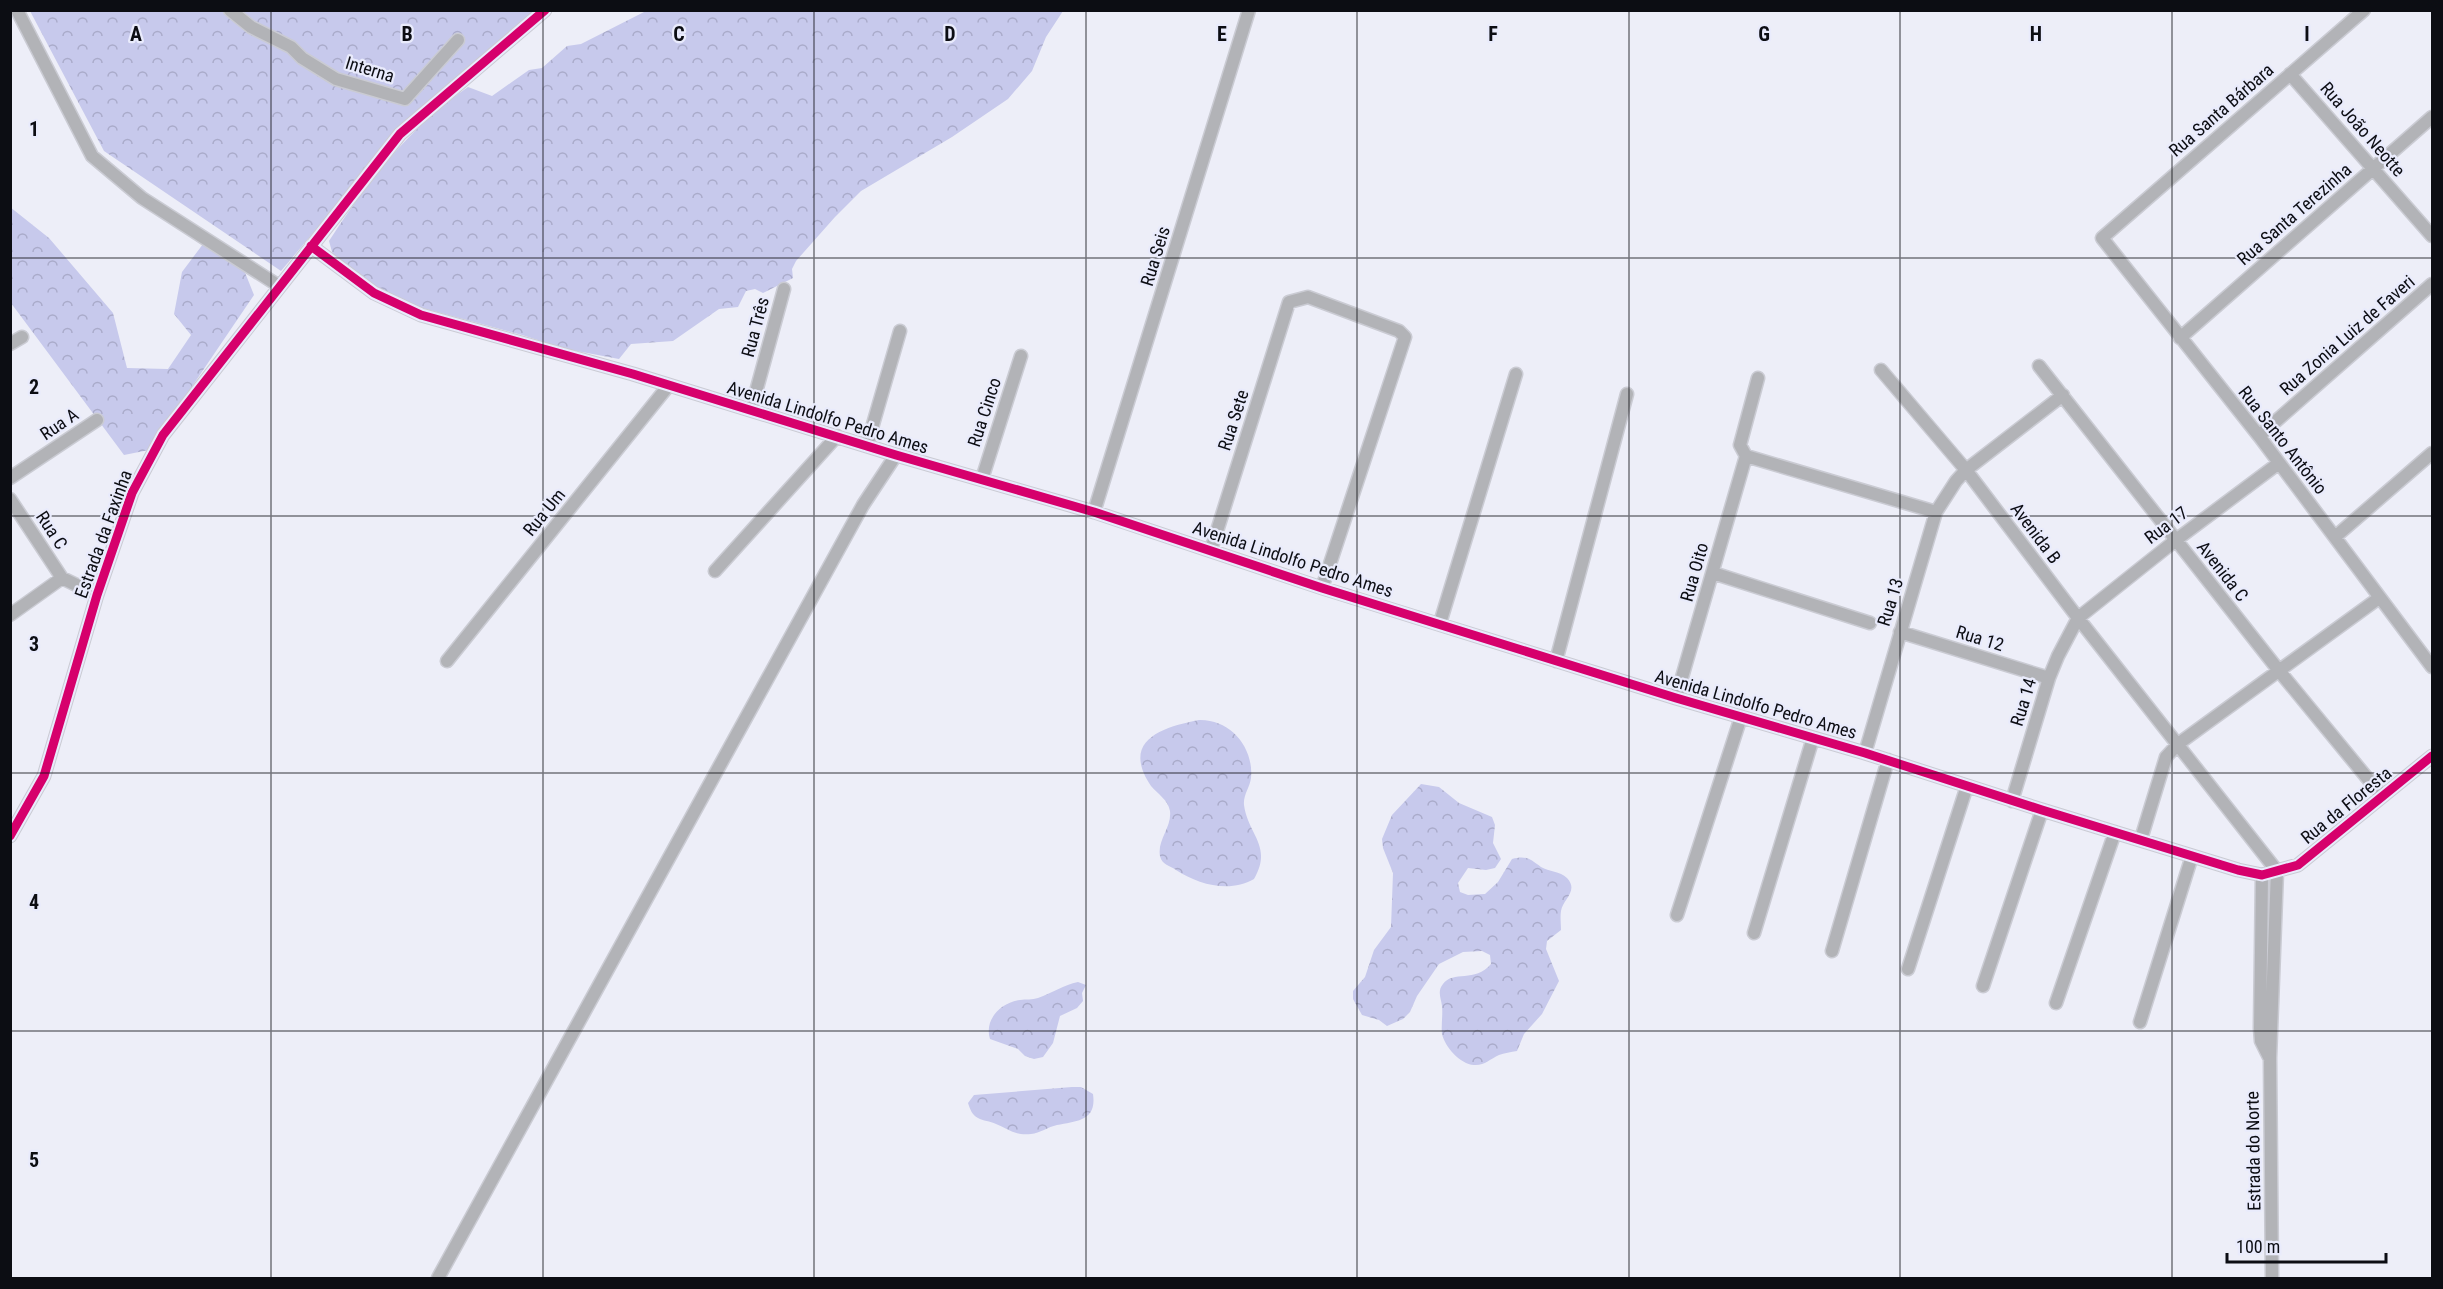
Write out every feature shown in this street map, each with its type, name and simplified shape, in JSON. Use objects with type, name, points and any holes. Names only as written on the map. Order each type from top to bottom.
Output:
[{"type":"street","points":[[17,10],[92,156],[142,198],[279,286]]},
{"type":"street","name":"Interna","points":[[230,10],[251,27],[291,47],[302,58],[336,79],[405,99],[458,40]]},
{"type":"street","name":"Estrada da Faxinha","points":[[10,836],[44,776],[97,596],[132,493],[163,435],[400,134],[545,10]]},
{"type":"street","name":"Rua Seis","points":[[1094,512],[1249,10]]},
{"type":"street","name":"Rua Santa Bárbara","points":[[2102,238],[2364,10]]},
{"type":"street","name":"Rua João Neotte","points":[[2290,74],[2433,236]]},
{"type":"street","name":"Rua Santa Terezinha","points":[[2180,338],[2433,117]]},
{"type":"street","name":"Rua Santo Antônio","points":[[2102,238],[2259,436],[2433,667]]},
{"type":"street","name":"Avenida Lindolfo Pedro Ames","points":[[311,246],[374,293],[421,315],[669,385],[896,455],[1094,512],[1322,588],[1556,661],[1888,760],[2192,856],[2262,875]]},
{"type":"street","name":"Rua Zonia Luiz de Faveri","points":[[2259,436],[2433,284]]},
{"type":"street","name":"Rua Três","points":[[751,410],[784,289]]},
{"type":"street","name":"Rua Sete","points":[[1211,550],[1289,302],[1308,297],[1399,331],[1405,337],[1322,588]]},
{"type":"street","points":[[867,445],[900,331]]},
{"type":"street","points":[[10,344],[22,337]]},
{"type":"street","name":"Rua Cinco","points":[[982,479],[1021,356]]},
{"type":"street","name":"Avenida C","points":[[2039,366],[2280,672],[2382,796]]},
{"type":"street","points":[[1881,370],[1966,470]]},
{"type":"street","points":[[1440,623],[1516,374]]},
{"type":"street","name":"Rua Oito","points":[[1676,698],[1746,456],[1740,445],[1758,378]]},
{"type":"street","name":"Rua Um","points":[[447,661],[669,385]]},
{"type":"street","points":[[1556,661],[1627,394]]},
{"type":"street","name":"Rua 13","points":[[1865,753],[1936,512],[1966,470],[2063,395]]},
{"type":"street","name":"Rua A","points":[[10,477],[97,420]]},
{"type":"street","points":[[715,571],[837,436]]},
{"type":"street","points":[[2336,537],[2433,453]]},
{"type":"street","points":[[438,1278],[863,505],[896,455]]},
{"type":"street","points":[[1746,456],[1936,512]]},
{"type":"street","name":"Rua 17","points":[[2078,618],[2176,540],[2279,463]]},
{"type":"street","name":"Avenida B","points":[[1966,470],[2078,618],[2277,871]]},
{"type":"street","name":"Rua C","points":[[10,499],[62,578],[97,596]]},
{"type":"street","points":[[1713,573],[1870,623]]},
{"type":"street","points":[[10,615],[62,578]]},
{"type":"street","points":[[2141,839],[2166,757],[2178,744],[2379,598]]},
{"type":"street","name":"Rua 14","points":[[2012,801],[2049,678],[2078,618]]},
{"type":"street","name":"Rua 12","points":[[1900,632],[2049,678]]},
{"type":"street","points":[[1677,915],[1741,717]]},
{"type":"street","points":[[1754,933],[1813,738]]},
{"type":"street","name":"Rua da Floresta","points":[[2277,871],[2298,866],[2433,756]]},
{"type":"street","points":[[1832,951],[1888,760]]},
{"type":"street","points":[[1908,969],[1967,786]]},
{"type":"street","points":[[1983,986],[2042,810]]},
{"type":"street","points":[[2056,1003],[2115,832]]},
{"type":"street","points":[[2140,1022],[2192,856]]},
{"type":"street","points":[[2262,875],[2277,871]]},
{"type":"street","name":"Estrada do Norte","points":[[2272,1278],[2270,1058],[2277,871]]},
{"type":"street","name":"Estrada do Norte","points":[[2262,875],[2260,1028],[2261,1041],[2270,1058]]},
{"type":"green space","points":[[30,11],[544,11],[399,131],[281,271],[104,151]]},
{"type":"green space","points":[[646,11],[1063,11],[1046,37],[1032,71],[1008,99],[952,137],[861,191],[796,261],[792,269],[793,278],[763,293],[755,289],[746,291],[738,307],[719,309],[673,341],[631,344],[619,359],[566,349],[404,303],[359,280],[334,259],[329,241],[358,198],[408,138],[447,103],[468,87],[492,96],[529,70],[542,68],[567,46],[581,44]]},
{"type":"green space","points":[[10,207],[49,238],[113,313],[127,368],[168,369],[191,335],[174,314],[182,272],[203,244],[244,270],[254,295],[149,450],[124,455],[11,303]]},
{"type":"green space","points":[[1199,720],[1221,724],[1238,737],[1244,746],[1251,767],[1251,778],[1244,805],[1258,841],[1261,858],[1254,879],[1235,886],[1215,885],[1195,880],[1166,864],[1160,856],[1170,811],[1165,800],[1151,786],[1143,770],[1140,757],[1143,747],[1150,738],[1172,727]]},
{"type":"green space","points":[[1421,784],[1439,787],[1459,803],[1492,817],[1495,825],[1493,843],[1501,859],[1495,868],[1486,870],[1468,868],[1458,883],[1460,892],[1468,895],[1485,894],[1498,882],[1512,859],[1521,857],[1528,858],[1544,869],[1564,876],[1571,887],[1561,911],[1561,930],[1547,941],[1546,949],[1559,981],[1542,1014],[1524,1034],[1517,1051],[1499,1055],[1481,1064],[1474,1065],[1464,1062],[1446,1044],[1442,1034],[1440,992],[1447,980],[1485,970],[1491,964],[1490,955],[1482,951],[1463,952],[1439,964],[1417,996],[1410,1012],[1403,1019],[1387,1026],[1379,1020],[1362,1015],[1353,999],[1353,991],[1365,977],[1374,950],[1391,927],[1393,873],[1383,848],[1382,839],[1392,815]]},
{"type":"green space","points":[[1078,982],[1086,985],[1082,993],[1083,1001],[1077,1008],[1060,1016],[1053,1043],[1043,1057],[1034,1059],[1025,1056],[1018,1049],[990,1039],[989,1025],[995,1014],[1006,1005],[1020,1000],[1038,998]]},
{"type":"green space","points":[[1081,1087],[1093,1094],[1092,1110],[1089,1115],[1078,1121],[1031,1134],[1016,1133],[980,1119],[970,1110],[968,1103],[974,1095]]},
{"type":"cycle path","points":[[10,836],[44,776],[97,595],[132,493],[163,435],[400,134],[545,10]]},
{"type":"cycle path","points":[[311,246],[374,293],[421,315],[633,374],[896,455],[1094,512],[1322,588],[1676,698],[1865,753],[2238,870],[2262,875],[2298,865],[2432,756]]}]
